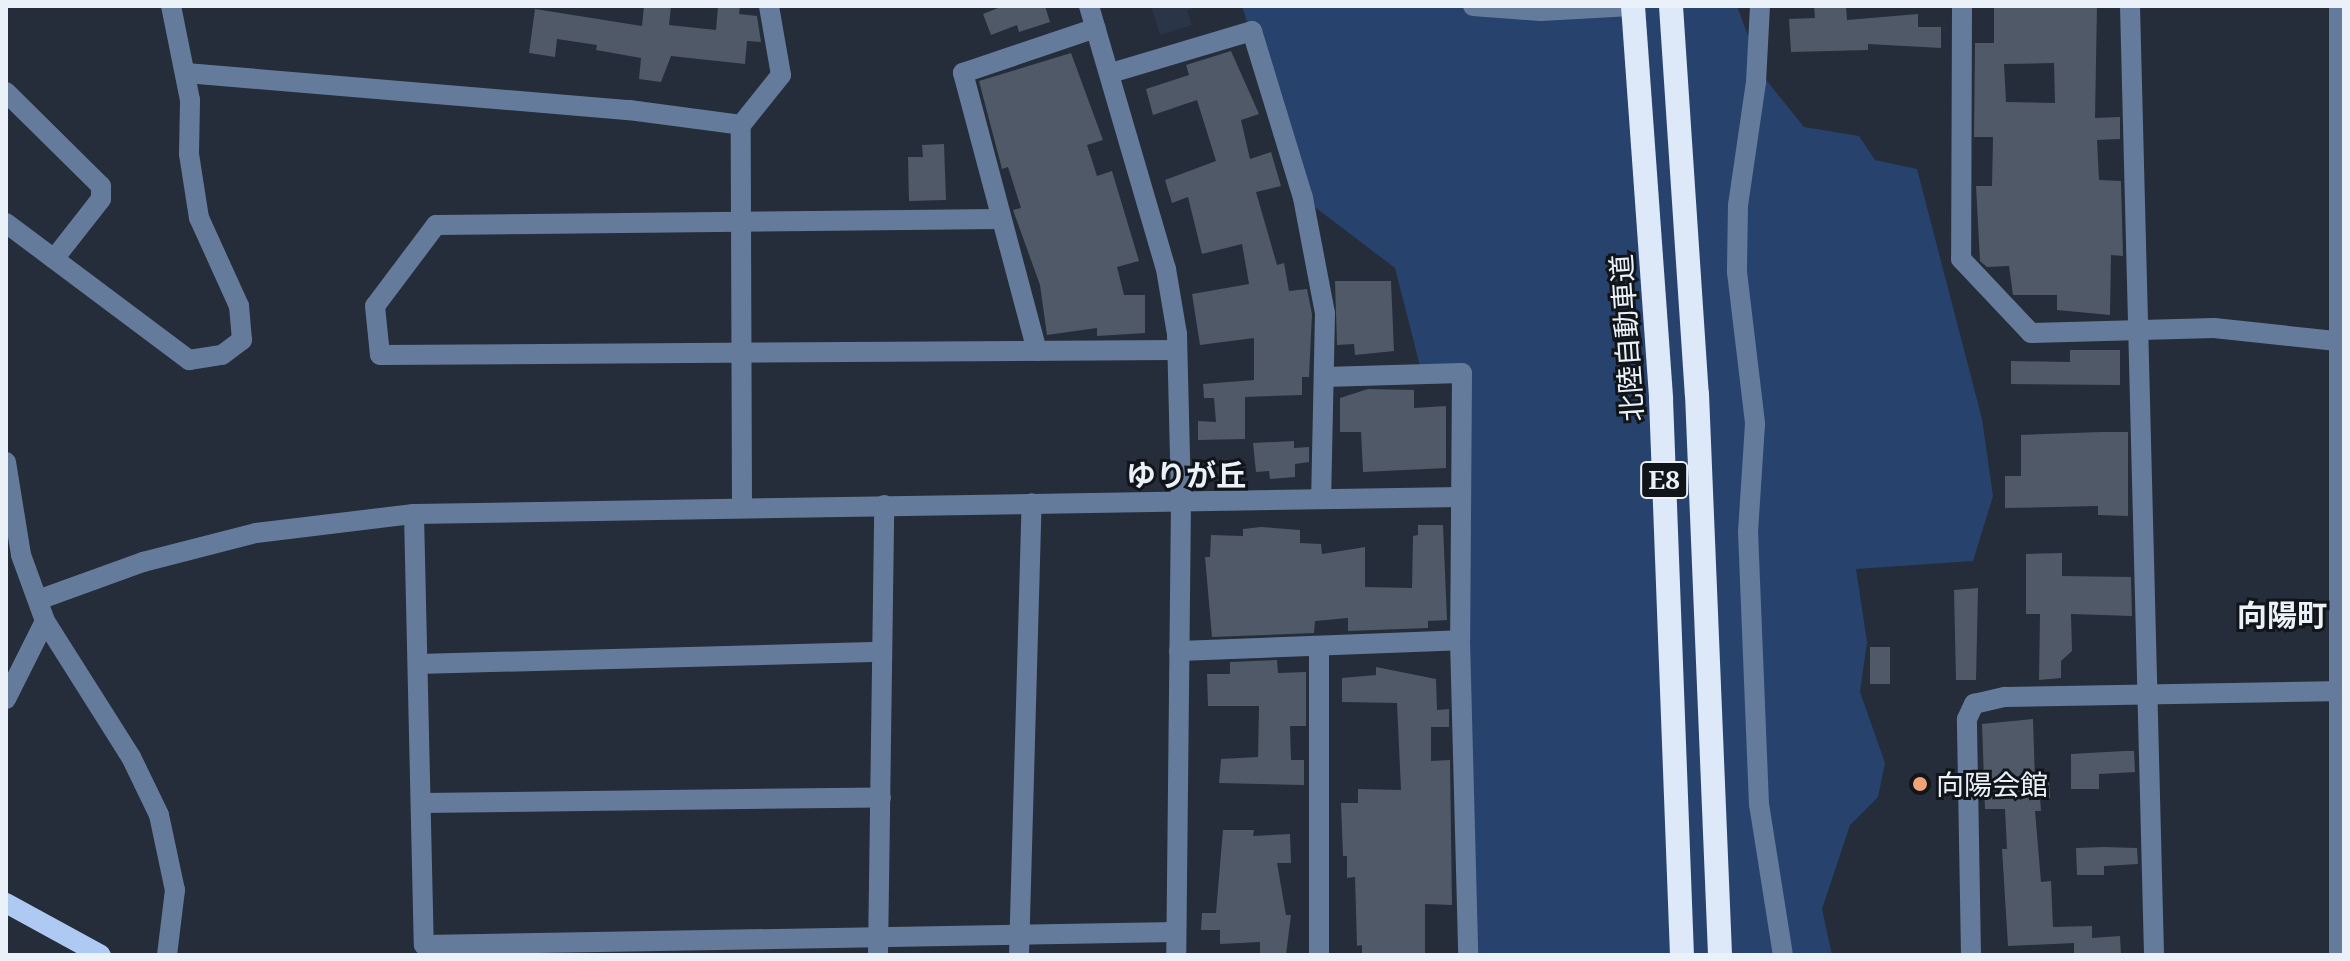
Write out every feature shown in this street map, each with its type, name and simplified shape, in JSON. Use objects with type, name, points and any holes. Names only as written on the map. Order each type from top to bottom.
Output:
[{"type":"highway","name":"北陸自動車道","points":[[1632,6],[1661,399],[1682,955]]},
{"type":"highway","name":"E8","points":[[1671,6],[1697,394],[1720,955]]},
{"type":"main road","points":[[6,903],[101,955]]},
{"type":"street","points":[[6,223],[189,360],[222,355],[242,340],[239,306],[199,218],[189,154],[186,73],[171,6]]},
{"type":"street","points":[[742,506],[741,125],[781,75],[769,6]]},
{"type":"street","points":[[1089,6],[1166,269],[1176,350],[1181,501],[1176,955]]},
{"type":"street","points":[[1473,6],[1541,11],[1632,6]]},
{"type":"street","points":[[1760,6],[1738,205],[1737,272],[1755,424],[1748,531],[1759,804],[1783,955]]},
{"type":"street","points":[[1962,6],[1961,259],[2031,333],[2214,328],[2342,341]]},
{"type":"street","points":[[2130,6],[2137,330],[2151,693],[2154,955]]},
{"type":"street","points":[[2339,6],[2342,341],[2339,955]]},
{"type":"street","points":[[1037,351],[963,73],[1096,28]]},
{"type":"street","points":[[1111,73],[1252,31],[1303,198],[1325,313],[1321,499]]},
{"type":"street","points":[[186,73],[629,110],[741,125]]},
{"type":"street","points":[[6,92],[101,186],[101,199],[54,259]]},
{"type":"street","points":[[1000,219],[436,225],[375,306],[380,355],[1176,350]]},
{"type":"street","points":[[1324,377],[1462,373],[1460,640],[1468,955]]},
{"type":"street","points":[[6,462],[14,552],[45,621],[131,757],[159,815],[175,890],[167,955]]},
{"type":"street","points":[[38,600],[143,562],[256,533],[414,514],[742,506],[1461,497]]},
{"type":"street","points":[[1019,955],[1032,503]]},
{"type":"street","points":[[878,945],[884,505]]},
{"type":"street","points":[[414,514],[424,945],[601,948],[878,945],[1020,933],[1176,932]]},
{"type":"street","points":[[6,699],[45,621]]},
{"type":"street","points":[[1179,651],[1460,640]]},
{"type":"street","points":[[1319,646],[1319,955]]},
{"type":"street","points":[[418,664],[882,652]]},
{"type":"street","points":[[1971,955],[1967,719],[1974,704],[1987,698],[2342,691]]},
{"type":"street","points":[[421,803],[881,797]]},
{"type":"shaded area","points":[[1151,6],[1199,6],[1187,10],[1192,25],[1160,35]]},
{"type":"shaded area","points":[[1242,6],[1737,6],[1763,76],[1804,127],[1859,136],[1875,160],[1917,169],[1982,419],[1993,496],[1973,561],[1856,569],[1867,642],[1860,692],[1885,763],[1878,797],[1850,825],[1822,909],[1832,955],[1468,955],[1462,374],[1422,374],[1395,268],[1303,198]]},
{"type":"building","points":[[644,6],[671,6],[669,25],[716,30],[718,6],[740,6],[739,14],[757,16],[761,42],[747,41],[745,64],[671,56],[661,82],[639,79],[641,58],[596,50],[597,45],[557,39],[555,57],[529,53],[535,9],[642,26]]},
{"type":"building","points":[[1003,6],[1045,6],[1050,22],[1019,32],[1017,25],[991,35],[983,14]]},
{"type":"building","points":[[1814,6],[1846,6],[1847,20],[1918,14],[1918,27],[1941,27],[1941,48],[1868,44],[1868,50],[1791,52],[1789,19],[1815,18]]},
{"type":"building","points":[[1994,6],[2097,6],[2095,118],[2120,117],[2120,139],[2097,140],[2099,180],[2121,181],[2123,256],[2111,255],[2110,315],[2057,310],[2057,295],[2013,295],[2009,266],[1987,267],[1980,261],[1976,186],[1992,186],[1993,137],[1974,137],[1975,43],[1994,43]],"holes":[[[2054,63],[2055,103],[2006,102],[2004,64]]]},
{"type":"building","points":[[1231,51],[1259,114],[1241,120],[1250,159],[1271,152],[1281,186],[1256,192],[1277,265],[1284,263],[1289,291],[1307,289],[1312,314],[1309,377],[1302,377],[1302,395],[1245,397],[1245,439],[1198,440],[1198,421],[1216,422],[1214,398],[1204,398],[1203,384],[1254,380],[1254,338],[1200,345],[1192,294],[1249,284],[1242,244],[1202,254],[1188,197],[1172,203],[1165,180],[1216,161],[1197,100],[1153,115],[1146,89],[1189,75],[1186,65]]},
{"type":"building","points":[[1071,53],[1103,140],[1087,145],[1097,176],[1112,171],[1139,261],[1117,267],[1124,295],[1145,295],[1145,333],[1097,336],[1097,328],[1047,335],[1040,285],[1013,210],[1021,208],[1008,167],[1002,169],[979,81]]},
{"type":"building","points":[[944,144],[946,200],[909,201],[908,157],[923,157],[922,145]]},
{"type":"building","points":[[1335,281],[1391,281],[1394,351],[1355,355],[1354,344],[1337,345]]},
{"type":"building","points":[[2070,350],[2120,350],[2120,385],[2011,384],[2011,361],[2070,362]]},
{"type":"building","points":[[1368,389],[1414,390],[1414,408],[1446,406],[1446,468],[1363,472],[1361,432],[1340,432],[1340,398]]},
{"type":"building","points":[[2128,432],[2128,516],[2098,515],[2098,506],[2005,508],[2005,476],[2021,476],[2021,435]]},
{"type":"building","points":[[1294,441],[1294,448],[1309,447],[1309,462],[1295,464],[1295,477],[1270,479],[1269,471],[1256,472],[1253,443]]},
{"type":"building","points":[[1418,525],[1443,525],[1447,620],[1428,621],[1428,628],[1348,631],[1348,618],[1315,621],[1314,633],[1212,637],[1205,557],[1210,557],[1211,535],[1243,536],[1243,529],[1261,527],[1300,530],[1300,543],[1321,544],[1322,554],[1365,547],[1365,587],[1412,588],[1413,536],[1418,535]]},
{"type":"building","points":[[2062,553],[2062,576],[2131,577],[2132,616],[2071,614],[2072,651],[2061,661],[2061,678],[2039,680],[2040,614],[2026,614],[2026,554]]},
{"type":"building","points":[[1978,588],[1976,680],[1956,680],[1954,590]]},
{"type":"building","points":[[1870,647],[1890,647],[1890,684],[1870,684]]},
{"type":"building","points":[[1277,660],[1278,673],[1306,672],[1306,726],[1290,726],[1291,760],[1304,760],[1304,785],[1219,783],[1221,759],[1258,757],[1259,706],[1208,706],[1207,674],[1230,674],[1230,662]]},
{"type":"building","points":[[1376,667],[1436,679],[1437,710],[1449,709],[1449,727],[1431,727],[1431,761],[1450,760],[1452,905],[1425,904],[1425,955],[1362,955],[1362,945],[1357,946],[1355,877],[1347,878],[1341,803],[1358,803],[1358,789],[1401,790],[1397,703],[1342,702],[1342,678],[1376,675]]},
{"type":"building","points":[[2033,719],[2035,781],[2049,780],[2050,798],[2040,797],[2041,811],[2035,811],[2041,882],[2051,881],[2053,927],[2092,926],[2092,938],[2120,936],[2121,955],[2074,955],[2074,943],[2008,946],[2002,849],[2007,849],[2005,809],[1985,809],[1982,724]]},
{"type":"building","points":[[2134,751],[2135,772],[2099,774],[2099,789],[2071,789],[2071,754]]},
{"type":"building","points":[[1223,830],[1254,830],[1253,836],[1290,834],[1291,863],[1277,863],[1286,915],[1291,915],[1286,955],[1260,955],[1260,942],[1220,944],[1220,930],[1201,930],[1202,913],[1216,913]]},
{"type":"building","points":[[2076,848],[2137,848],[2138,864],[2104,866],[2104,875],[2077,875]]},
{"type":"place","name":"向陽会館","points":[[1920,784]]},
{"type":"district","name":"ゆりが丘","points":[[1186,475]]},
{"type":"district","name":"向陽町","points":[[2282,615]]}]
